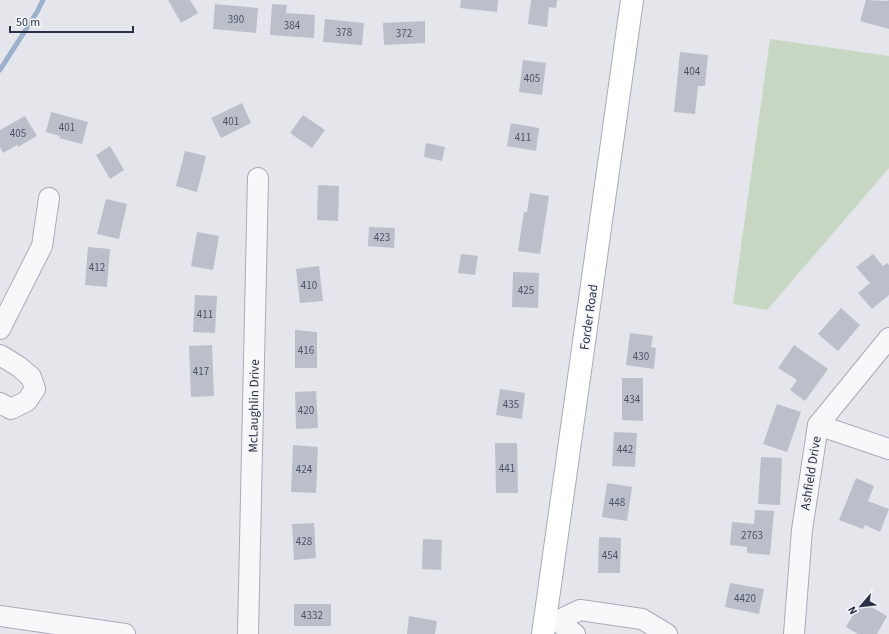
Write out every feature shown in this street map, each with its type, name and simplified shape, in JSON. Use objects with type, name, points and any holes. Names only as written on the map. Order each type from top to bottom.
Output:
[{"type":"main road","name":"Forder Road","points":[[548,625],[632,0]]},
{"type":"street","name":"McLaughlin Drive","points":[[248,634],[258,178]]},
{"type":"street","points":[[0,329],[42,246],[49,198]]},
{"type":"street","name":"Ashfield Drive","points":[[794,634],[802,530],[818,425],[889,338]]},
{"type":"street","points":[[0,355],[18,366],[31,377],[35,389],[27,401],[11,409],[0,403]]},
{"type":"street","points":[[818,425],[889,450]]},
{"type":"street","points":[[548,625],[580,610],[642,619],[667,634]]},
{"type":"street","points":[[0,616],[125,634]]},
{"type":"street","points":[[548,625],[575,634]]},
{"type":"green space","points":[[770,39],[889,56],[889,168],[767,310],[733,304]]},
{"type":"building","points":[[168,0],[190,0],[198,13],[181,23]]},
{"type":"building","points":[[461,0],[498,0],[497,12],[460,8]]},
{"type":"building","points":[[531,0],[557,0],[556,8],[549,7],[547,27],[528,24]]},
{"type":"building","points":[[866,0],[889,0],[889,29],[860,21]]},
{"type":"building","points":[[215,4],[258,8],[256,33],[213,29]]},
{"type":"building","points":[[272,4],[287,5],[286,13],[315,15],[314,38],[270,35]]},
{"type":"building","points":[[325,19],[364,23],[362,45],[323,42]]},
{"type":"building","points":[[425,21],[425,43],[384,45],[383,23]]},
{"type":"building","points":[[680,52],[708,55],[705,86],[698,86],[695,114],[674,112]]},
{"type":"building","points":[[523,60],[546,63],[542,95],[519,92]]},
{"type":"building","points":[[242,103],[251,123],[221,138],[211,118]]},
{"type":"building","points":[[51,112],[88,122],[82,144],[59,138],[60,136],[46,132]]},
{"type":"building","points":[[303,115],[325,130],[312,148],[290,133]]},
{"type":"building","points":[[25,116],[37,136],[18,147],[17,145],[3,153],[0,147],[0,130]]},
{"type":"building","points":[[511,123],[539,128],[536,151],[507,146]]},
{"type":"building","points":[[426,143],[445,147],[442,161],[424,157]]},
{"type":"building","points":[[110,146],[124,170],[110,179],[96,155]]},
{"type":"building","points":[[185,151],[206,156],[197,192],[176,186]]},
{"type":"building","points":[[318,185],[339,186],[338,221],[317,220]]},
{"type":"building","points":[[530,193],[549,196],[540,254],[518,251],[524,212],[527,212]]},
{"type":"building","points":[[106,199],[127,204],[119,239],[97,234]]},
{"type":"building","points":[[369,227],[395,228],[394,248],[368,246]]},
{"type":"building","points":[[197,232],[219,236],[213,270],[191,266]]},
{"type":"building","points":[[88,247],[110,249],[107,287],[85,285]]},
{"type":"building","points":[[461,254],[478,256],[475,275],[458,273]]},
{"type":"building","points":[[873,254],[883,266],[887,263],[889,265],[889,295],[872,309],[858,293],[870,283],[856,267]]},
{"type":"building","points":[[319,266],[323,301],[300,303],[296,269]]},
{"type":"building","points":[[513,272],[539,273],[538,308],[512,307]]},
{"type":"building","points":[[195,295],[217,296],[215,333],[193,332]]},
{"type":"building","points":[[841,308],[860,325],[838,351],[818,334]]},
{"type":"building","points":[[295,330],[317,332],[317,368],[295,368]]},
{"type":"building","points":[[630,333],[653,336],[651,347],[656,348],[654,369],[626,365]]},
{"type":"building","points":[[212,345],[214,396],[191,397],[189,346]]},
{"type":"building","points":[[794,345],[828,369],[805,401],[790,390],[797,380],[778,368]]},
{"type":"building","points":[[622,378],[643,378],[643,421],[622,420]]},
{"type":"building","points":[[500,389],[525,393],[522,419],[496,415]]},
{"type":"building","points":[[316,391],[318,428],[296,429],[295,392]]},
{"type":"building","points":[[777,404],[801,412],[787,452],[763,444]]},
{"type":"building","points":[[614,432],[637,433],[635,467],[612,466]]},
{"type":"building","points":[[495,443],[517,443],[518,493],[496,493]]},
{"type":"building","points":[[293,445],[318,447],[316,493],[291,492]]},
{"type":"building","points":[[761,457],[782,458],[780,505],[758,504]]},
{"type":"building","points":[[856,478],[874,486],[868,501],[889,509],[880,532],[865,525],[863,529],[839,520]]},
{"type":"building","points":[[607,483],[632,487],[627,521],[602,517]]},
{"type":"building","points":[[755,510],[774,511],[770,555],[747,553],[747,547],[730,545],[732,522],[754,524]]},
{"type":"building","points":[[314,523],[316,558],[294,560],[292,524]]},
{"type":"building","points":[[599,537],[621,538],[620,573],[598,573]]},
{"type":"building","points":[[423,539],[442,540],[441,570],[422,569]]},
{"type":"building","points":[[730,583],[764,589],[759,614],[725,607]]},
{"type":"building","points":[[861,601],[887,616],[877,634],[858,634],[846,627]]},
{"type":"building","points":[[294,604],[331,604],[331,626],[294,626]]},
{"type":"building","points":[[409,616],[437,621],[435,634],[407,634]]},
{"type":"waterway","points":[[0,70],[43,0]]}]
